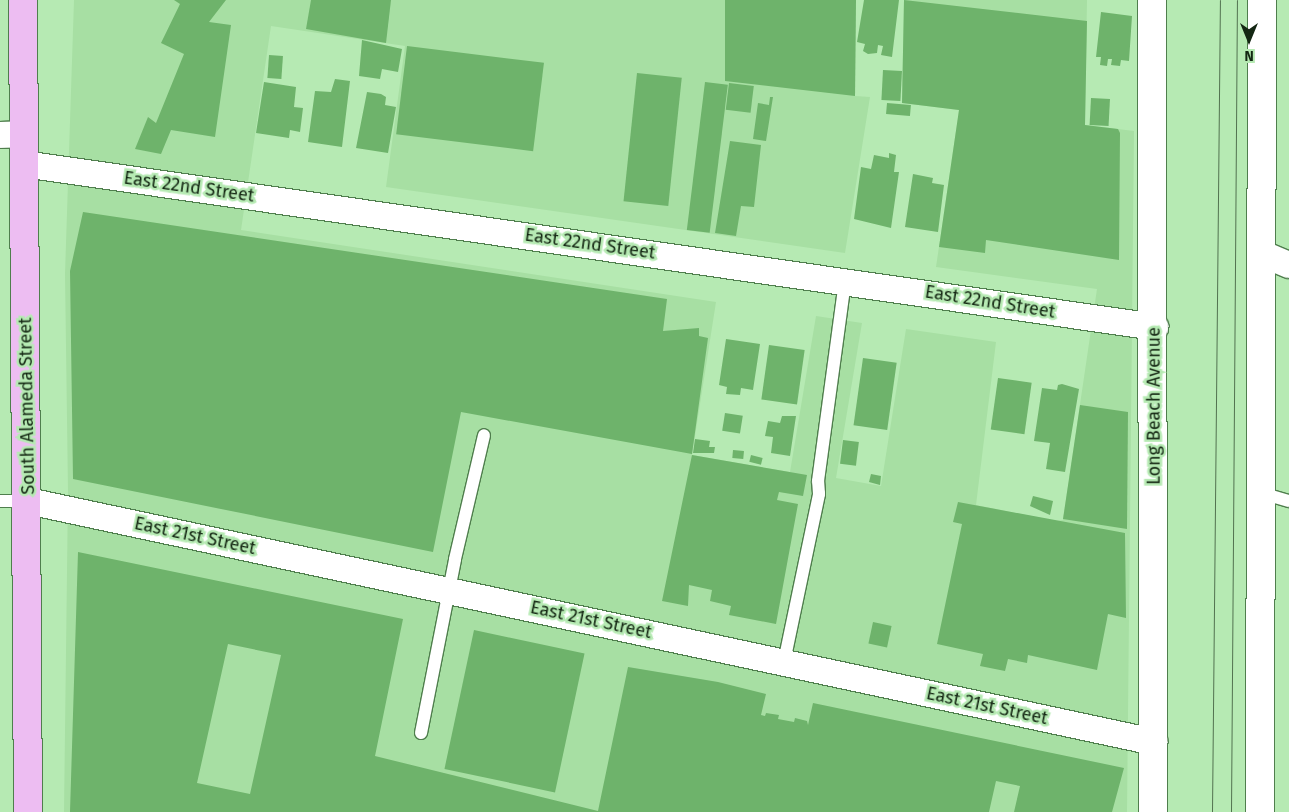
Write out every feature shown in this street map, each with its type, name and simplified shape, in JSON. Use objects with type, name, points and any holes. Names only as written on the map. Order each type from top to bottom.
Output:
[{"type":"main road","name":"South Alameda Street","points":[[23,0],[12,135],[24,164],[28,501],[28,812]]},
{"type":"main road","name":"Long Beach Avenue","points":[[1152,0],[1155,327],[1153,812]]},
{"type":"main road","points":[[1260,812],[1262,0]]},
{"type":"street","name":"East 22nd Street","points":[[24,164],[846,280],[1155,327]]},
{"type":"street","points":[[1262,254],[1289,265]]},
{"type":"street","name":"East 21st Street","points":[[28,501],[449,589],[1154,742]]},
{"type":"lane","points":[[784,662],[819,494],[818,481],[846,280]]},
{"type":"lane","points":[[421,733],[449,589],[484,435]]},
{"type":"lane","points":[[1262,493],[1289,501]]},
{"type":"lane","points":[[0,501],[28,501]]},
{"type":"shaded area","points":[[74,0],[856,0],[855,96],[870,97],[845,253],[386,187],[405,46],[271,26],[241,230],[716,302],[692,455],[790,472],[816,316],[862,323],[836,478],[881,486],[906,329],[996,342],[976,505],[1056,521],[1063,520],[1097,289],[936,267],[959,110],[902,103],[904,0],[1087,0],[1085,125],[1134,131],[1127,812],[64,812],[68,492],[65,274]]},
{"type":"building","points":[[174,0],[226,0],[209,22],[231,25],[215,137],[171,130],[161,154],[135,149],[148,117],[156,123],[184,54],[161,43],[180,4]]},
{"type":"building","points":[[311,0],[391,0],[386,43],[306,29]]},
{"type":"building","points":[[725,0],[856,0],[855,96],[725,81]]},
{"type":"building","points":[[864,0],[899,0],[892,57],[881,55],[883,46],[878,45],[877,53],[868,54],[863,51],[865,44],[857,42]]},
{"type":"building","points":[[904,0],[1087,21],[1085,125],[1118,129],[1120,133],[1119,260],[986,240],[985,253],[939,247],[959,110],[902,103]]},
{"type":"building","points":[[1101,12],[1132,16],[1129,61],[1121,60],[1120,66],[1111,65],[1112,59],[1108,59],[1107,66],[1100,65],[1101,57],[1096,57]]},
{"type":"building","points":[[362,40],[402,49],[398,72],[382,69],[380,79],[359,76]]},
{"type":"building","points":[[407,46],[544,63],[533,151],[396,134]]},
{"type":"building","points":[[269,55],[283,56],[281,79],[267,78]]},
{"type":"building","points":[[883,70],[902,71],[900,101],[881,100]]},
{"type":"building","points":[[637,73],[682,78],[668,206],[624,201]]},
{"type":"building","points":[[335,79],[350,81],[342,147],[308,142],[315,91],[331,92]]},
{"type":"building","points":[[264,82],[296,87],[294,107],[303,108],[300,132],[290,130],[289,138],[256,133]]},
{"type":"building","points":[[705,82],[728,85],[710,233],[687,230]]},
{"type":"building","points":[[729,83],[754,86],[751,113],[726,110]]},
{"type":"building","points":[[367,92],[381,94],[386,97],[385,105],[396,107],[388,153],[356,148]]},
{"type":"building","points":[[770,97],[773,97],[766,141],[753,139],[758,103],[769,105]]},
{"type":"building","points":[[1091,98],[1110,99],[1109,126],[1090,125]]},
{"type":"building","points":[[887,103],[911,105],[910,116],[886,114]]},
{"type":"building","points":[[730,141],[761,145],[754,207],[741,206],[736,236],[715,233]]},
{"type":"building","points":[[889,153],[896,155],[894,172],[899,172],[891,228],[854,219],[861,167],[871,169],[874,155],[889,158]]},
{"type":"building","points":[[913,174],[933,178],[932,183],[944,185],[938,232],[905,227]]},
{"type":"building","points":[[83,212],[667,299],[663,331],[699,328],[699,336],[708,338],[692,454],[461,412],[433,552],[73,479],[70,271]]},
{"type":"building","points":[[726,339],[760,344],[753,390],[741,388],[740,395],[726,394],[727,387],[719,385]]},
{"type":"building","points":[[769,345],[805,350],[797,404],[761,399]]},
{"type":"building","points":[[863,358],[897,363],[887,430],[854,425]]},
{"type":"building","points":[[998,378],[1032,383],[1024,434],[991,429]]},
{"type":"building","points":[[1062,384],[1079,389],[1065,472],[1046,469],[1050,443],[1034,441],[1042,388],[1057,390],[1058,385]]},
{"type":"building","points":[[1080,405],[1128,412],[1127,529],[1063,519]]},
{"type":"building","points":[[725,413],[743,416],[740,434],[722,431]]},
{"type":"building","points":[[782,416],[796,416],[790,456],[771,453],[773,437],[765,436],[768,421],[780,423]]},
{"type":"building","points":[[695,439],[710,441],[709,447],[715,447],[714,453],[693,453]]},
{"type":"building","points":[[843,440],[859,442],[856,466],[840,464]]},
{"type":"building","points":[[733,450],[744,451],[743,459],[732,458]]},
{"type":"building","points":[[692,455],[807,475],[803,496],[779,492],[777,500],[798,504],[776,624],[729,615],[731,606],[710,601],[712,590],[689,585],[688,606],[662,601]]},
{"type":"building","points":[[751,455],[763,458],[761,465],[749,462]]},
{"type":"building","points":[[871,474],[881,476],[880,485],[869,482]]},
{"type":"building","points":[[1033,496],[1053,501],[1050,515],[1030,506]]},
{"type":"building","points":[[958,502],[1125,533],[1126,618],[1108,614],[1097,670],[1028,655],[1027,663],[1008,659],[1005,671],[980,666],[983,654],[937,644],[962,524],[953,522]]},
{"type":"building","points":[[78,552],[403,619],[375,756],[598,811],[628,667],[718,682],[766,694],[761,715],[765,716],[766,713],[779,715],[778,719],[794,722],[795,718],[807,721],[808,725],[813,703],[1124,768],[1112,812],[1014,812],[1020,786],[996,781],[989,812],[70,812]],"holes":[[[228,644],[281,655],[250,794],[197,783]]]},
{"type":"building","points":[[873,622],[892,626],[887,647],[868,644]]},
{"type":"building","points":[[474,630],[585,653],[555,792],[444,769]]},
{"type":"tram line","points":[[1212,812],[1220,0]]},
{"type":"tram line","points":[[1231,812],[1237,0]]}]
